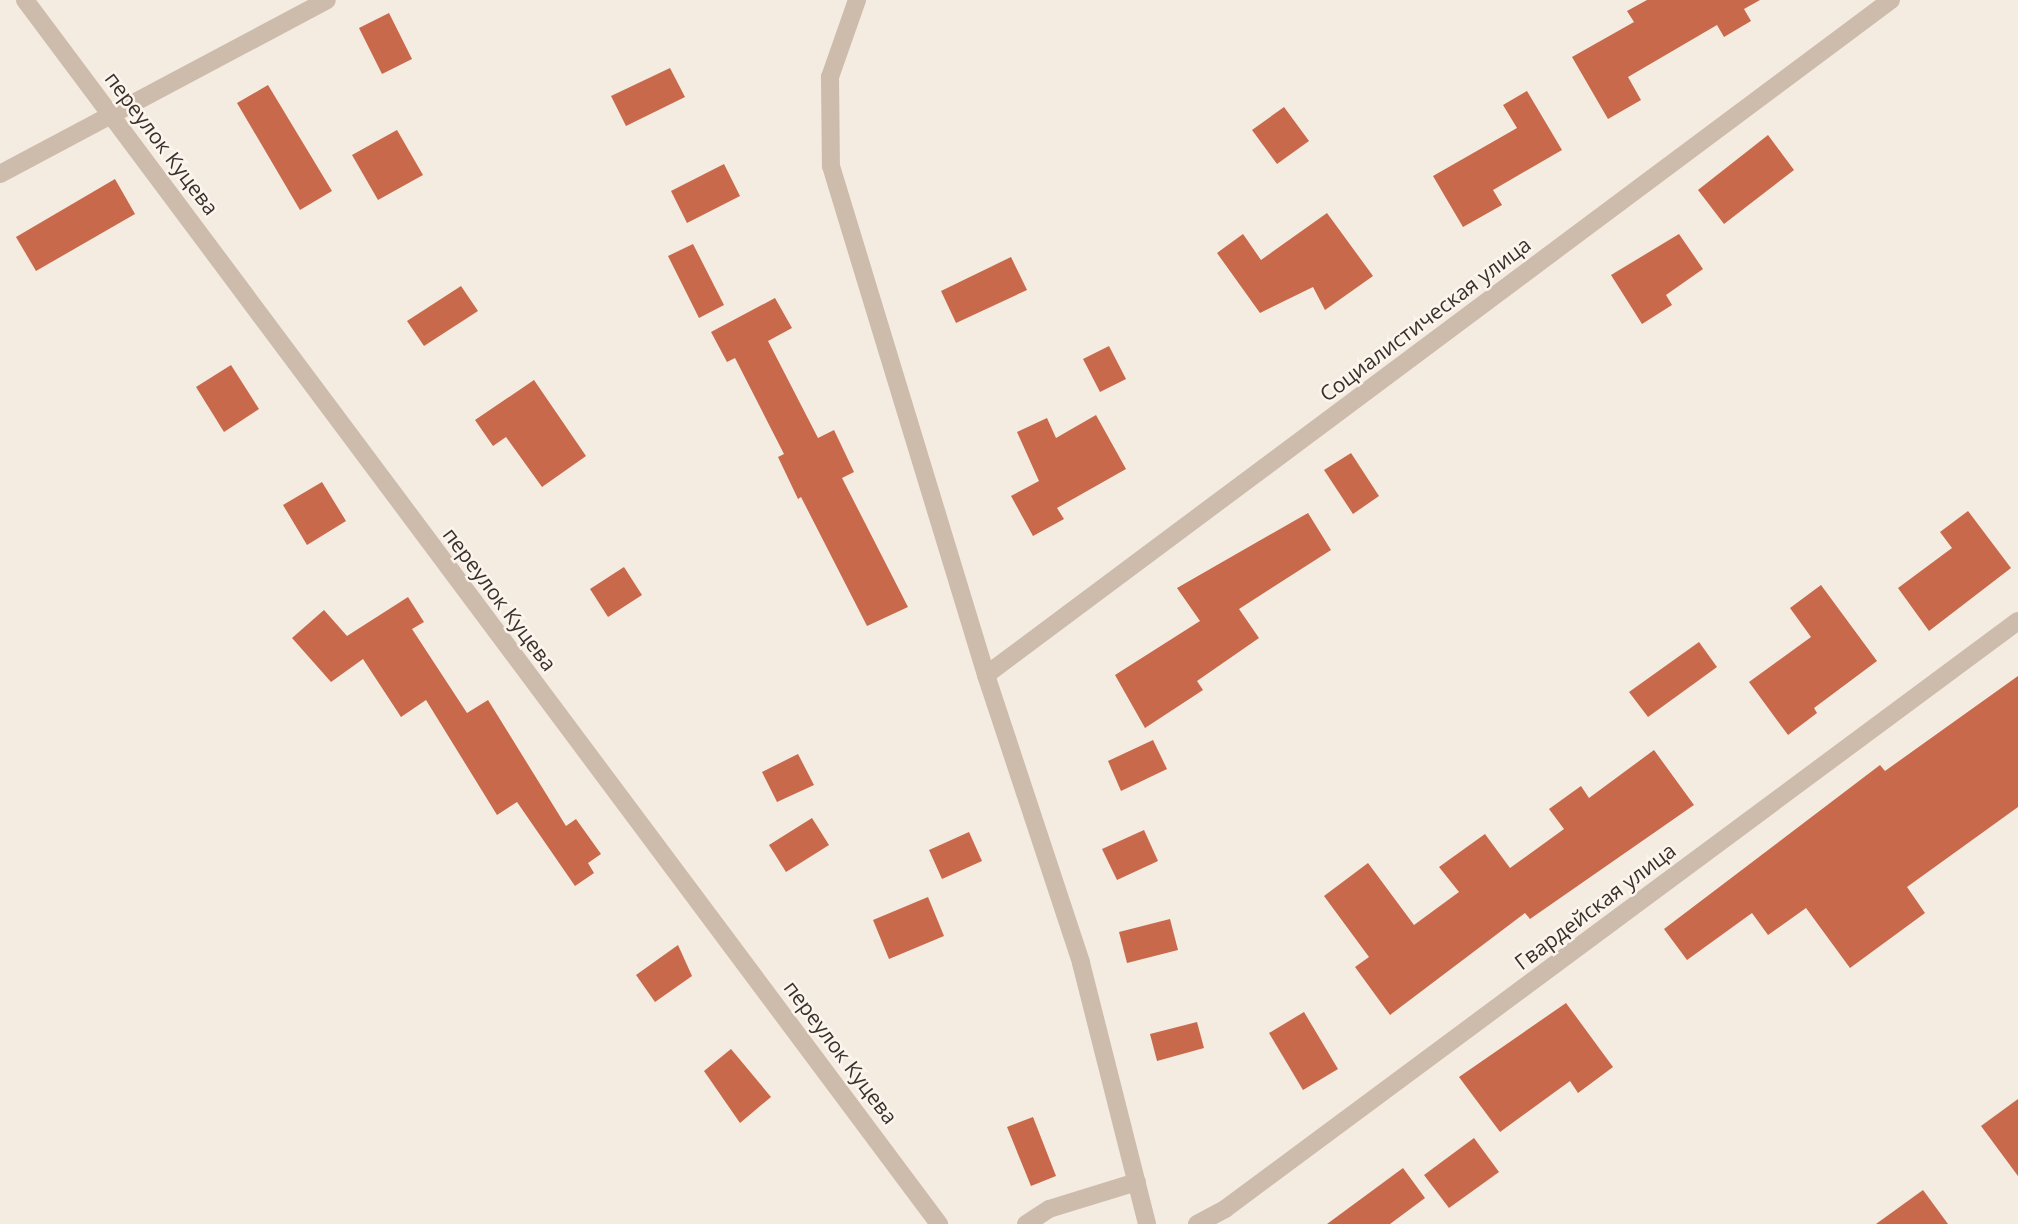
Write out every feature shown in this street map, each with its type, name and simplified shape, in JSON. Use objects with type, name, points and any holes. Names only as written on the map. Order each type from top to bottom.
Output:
[{"type":"street","name":"переулок Куцева","points":[[24,0],[112,111],[939,1224]]},
{"type":"street","points":[[0,174],[112,111],[327,0]]},
{"type":"street","points":[[857,0],[830,78],[831,166],[986,675],[1081,963],[1147,1224]]},
{"type":"street","name":"Социалистическая улица","points":[[986,675],[1891,0]]},
{"type":"street","name":"Гвардейская улица","points":[[1197,1224],[1225,1209],[2018,621]]},
{"type":"street","points":[[1026,1224],[1049,1209],[1136,1182]]},
{"type":"building","points":[[1647,0],[1760,0],[1744,9],[1751,21],[1724,37],[1717,25],[1628,77],[1641,100],[1608,119],[1572,57],[1634,22],[1627,11]]},
{"type":"building","points":[[389,13],[412,59],[382,74],[359,28]]},
{"type":"building","points":[[670,68],[685,97],[626,126],[611,96]]},
{"type":"building","points":[[268,85],[332,191],[300,210],[237,103]]},
{"type":"building","points":[[1527,91],[1562,150],[1493,190],[1502,205],[1463,227],[1433,176],[1517,128],[1503,105]]},
{"type":"building","points":[[1284,107],[1309,141],[1277,164],[1252,130]]},
{"type":"building","points":[[397,130],[423,175],[378,200],[352,155]]},
{"type":"building","points":[[1768,135],[1794,170],[1724,224],[1698,190]]},
{"type":"building","points":[[724,164],[740,196],[687,223],[671,191]]},
{"type":"building","points":[[115,179],[135,214],[36,271],[16,237]]},
{"type":"building","points":[[1327,213],[1373,276],[1325,310],[1313,287],[1260,313],[1217,253],[1243,234],[1261,260]]},
{"type":"building","points":[[1679,234],[1703,269],[1666,295],[1672,305],[1642,324],[1611,275]]},
{"type":"building","points":[[693,244],[724,305],[699,318],[668,256]]},
{"type":"building","points":[[1011,257],[1027,290],[956,323],[941,291]]},
{"type":"building","points":[[461,286],[478,311],[424,346],[407,321]]},
{"type":"building","points":[[775,298],[792,328],[768,341],[818,438],[834,430],[854,472],[842,478],[908,607],[867,626],[801,497],[798,499],[778,457],[784,454],[735,358],[727,362],[711,332]]},
{"type":"building","points":[[1109,346],[1126,379],[1100,392],[1083,359]]},
{"type":"building","points":[[231,365],[259,409],[224,432],[196,387]]},
{"type":"building","points":[[534,380],[586,456],[542,487],[506,437],[493,446],[475,420]]},
{"type":"building","points":[[1096,415],[1126,469],[1057,508],[1064,519],[1033,536],[1011,496],[1039,481],[1017,432],[1047,418],[1056,438]]},
{"type":"building","points":[[1351,453],[1379,496],[1353,514],[1324,470]]},
{"type":"building","points":[[322,482],[346,521],[307,545],[283,505]]},
{"type":"building","points":[[1968,511],[2011,568],[1929,631],[1898,588],[1952,548],[1940,532]]},
{"type":"building","points":[[1308,513],[1331,550],[1239,609],[1259,638],[1197,681],[1203,690],[1145,728],[1115,675],[1200,621],[1177,588]]},
{"type":"building","points":[[624,567],[642,595],[608,617],[590,589]]},
{"type":"building","points":[[1821,585],[1877,661],[1814,708],[1817,713],[1788,735],[1749,682],[1811,637],[1790,608]]},
{"type":"building","points":[[408,597],[424,622],[412,629],[467,713],[488,700],[566,826],[576,819],[601,854],[588,863],[594,873],[575,886],[517,802],[497,815],[426,700],[401,717],[363,659],[331,682],[292,638],[324,610],[347,636]]},
{"type":"building","points":[[1699,642],[1717,667],[1648,717],[1629,692]]},
{"type":"building","points":[[2018,676],[2018,807],[1907,887],[1925,913],[1850,968],[1806,908],[1768,935],[1752,913],[1687,960],[1664,929],[1880,765],[1885,771]]},
{"type":"building","points":[[1153,740],[1167,769],[1121,791],[1108,761]]},
{"type":"building","points":[[1654,750],[1694,805],[1530,919],[1525,913],[1390,1015],[1355,967],[1369,957],[1324,896],[1368,863],[1414,925],[1459,892],[1439,867],[1485,834],[1510,868],[1564,829],[1549,809],[1581,786],[1589,798]]},
{"type":"building","points":[[798,754],[814,785],[777,802],[762,772]]},
{"type":"building","points":[[812,818],[829,845],[786,872],[769,845]]},
{"type":"building","points":[[1144,830],[1158,861],[1117,880],[1102,849]]},
{"type":"building","points":[[969,832],[982,861],[942,879],[929,850]]},
{"type":"building","points":[[928,897],[944,936],[889,959],[873,920]]},
{"type":"building","points":[[1170,919],[1178,950],[1127,963],[1119,932]]},
{"type":"building","points":[[678,945],[692,976],[655,1002],[636,975]]},
{"type":"building","points":[[1566,1003],[1613,1067],[1578,1093],[1570,1081],[1500,1132],[1459,1077]]},
{"type":"building","points":[[1304,1012],[1338,1069],[1303,1090],[1269,1033]]},
{"type":"building","points":[[1197,1022],[1204,1048],[1157,1061],[1150,1034]]},
{"type":"building","points":[[731,1049],[771,1097],[740,1123],[704,1071]]},
{"type":"building","points":[[2018,1099],[2018,1176],[1981,1126]]},
{"type":"building","points":[[1033,1117],[1056,1176],[1031,1186],[1007,1127]]},
{"type":"building","points":[[1474,1138],[1499,1172],[1449,1208],[1424,1175]]},
{"type":"building","points":[[1403,1168],[1425,1198],[1390,1224],[1327,1224]]},
{"type":"building","points":[[1923,1190],[1948,1224],[1876,1224]]}]
